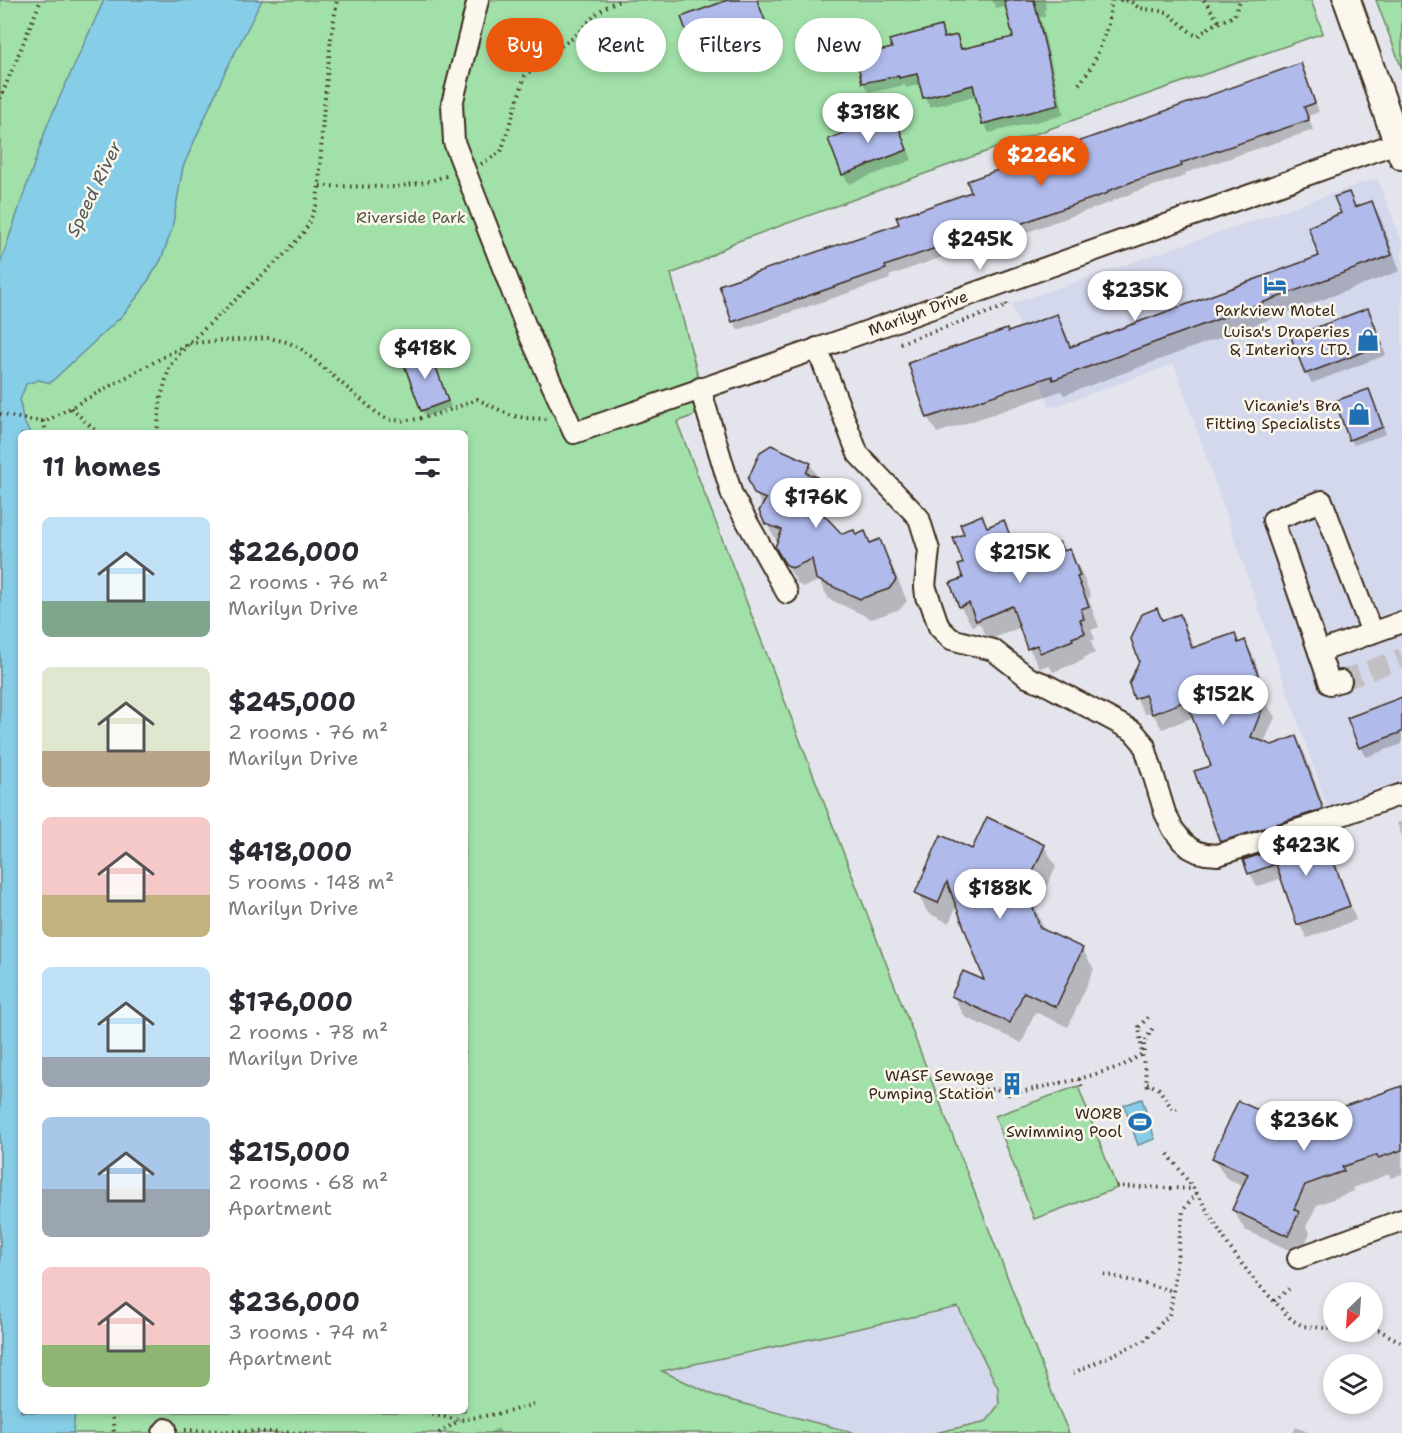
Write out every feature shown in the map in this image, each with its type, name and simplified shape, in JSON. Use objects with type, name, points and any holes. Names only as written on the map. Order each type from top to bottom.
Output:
[{"type":"main road","points":[[1347,0],[1400,147]]},
{"type":"street","points":[[478,0],[452,104],[454,142],[526,327],[574,432]]},
{"type":"street","name":"Marilyn Drive","points":[[574,432],[1400,147]]},
{"type":"street","points":[[817,348],[858,454],[919,518],[929,550],[925,586],[926,610]]},
{"type":"street","points":[[700,388],[732,495],[787,593]]},
{"type":"street","points":[[1341,681],[1330,684],[1273,520],[1322,501],[1372,633]]},
{"type":"street","points":[[925,586],[939,627],[951,639],[993,650],[1029,678],[1045,684],[1133,731],[1144,744],[1165,813],[1173,829],[1182,841],[1198,852],[1218,855],[1402,794]]},
{"type":"street","points":[[1319,652],[1402,622]]},
{"type":"street","points":[[1298,1258],[1402,1220]]},
{"type":"path","points":[[0,99],[41,0]]},
{"type":"path","points":[[158,430],[161,397],[170,365],[189,343],[286,253],[310,221],[316,206],[319,186],[323,117],[337,0]]},
{"type":"path","points":[[319,186],[396,187],[430,181],[483,163],[501,152],[525,76],[547,55],[573,38],[598,12],[622,0]]},
{"type":"path","points":[[1079,84],[1087,75],[1102,44],[1112,0]]},
{"type":"path","points":[[1120,0],[1130,1],[1139,8],[1167,12],[1198,36],[1219,22],[1234,16],[1240,0]]},
{"type":"path","points":[[1204,0],[1219,22]]},
{"type":"path","points":[[0,414],[34,421],[46,421],[189,343],[269,339],[287,342],[300,348],[378,414],[387,419],[396,421],[429,416],[477,399],[510,415],[558,419],[574,432]]},
{"type":"path","points":[[71,408],[95,430]]},
{"type":"path","points":[[43,421],[46,430]]},
{"type":"path","points":[[1148,1017],[1139,1027],[1148,1085],[1159,1089],[1173,1110],[1177,1109]]},
{"type":"path","points":[[961,1091],[996,1089],[1008,1094],[1079,1079],[1122,1066],[1144,1053],[1144,1044],[1154,1027]]},
{"type":"path","points":[[1079,1079],[1082,1087],[1080,1088]]},
{"type":"path","points":[[1168,1154],[1194,1189],[1230,1248],[1255,1281],[1292,1320],[1303,1326],[1323,1328]]},
{"type":"path","points":[[1116,1186],[1194,1189]]},
{"type":"path","points":[[1073,1373],[1145,1340],[1169,1315],[1183,1211],[1196,1193],[1194,1189]]},
{"type":"path","points":[[1104,1274],[1173,1291]]},
{"type":"path","points":[[1274,1301],[1289,1289]]},
{"type":"path","points":[[1383,1332],[1402,1343]]},
{"type":"path","points":[[430,1414],[460,1420],[508,1412],[537,1403]]},
{"type":"path","points":[[112,1414],[114,1433]]},
{"type":"path","points":[[439,1433],[460,1420]]},
{"type":"path","points":[[164,1431],[307,1433]]},
{"type":"shaded area","points":[[1377,178],[1402,242],[1402,785],[1328,809],[1174,364],[1050,408],[1011,304]]},
{"type":"shaded area","points":[[958,1307],[998,1388],[999,1404],[987,1421],[935,1433],[855,1433],[718,1397],[661,1371],[815,1339]]},
{"type":"green space","name":"Riverside Park","points":[[0,0],[1311,0],[1323,33],[733,243],[702,261],[671,274],[707,410],[677,422],[1069,1433],[935,1433],[987,1421],[999,1404],[998,1388],[958,1307],[662,1371],[718,1397],[855,1433],[0,1433]]},
{"type":"green space","points":[[1376,0],[1402,0],[1402,69]]},
{"type":"green space","points":[[1078,1086],[1117,1188],[1034,1219],[995,1116]]},
{"type":"water","name":"Speed River","points":[[104,0],[262,0],[224,74],[183,167],[172,229],[161,260],[123,315],[50,383],[39,380],[26,384],[20,400],[23,420],[28,430],[18,430],[18,1414],[75,1414],[73,1433],[0,1433],[0,264],[48,123]]},
{"type":"water","name":"WORB Swimming Pool","points":[[1142,1099],[1155,1139],[1138,1145],[1124,1105]]},
{"type":"building","points":[[728,0],[757,0],[764,18],[681,18]]},
{"type":"building","points":[[1004,0],[1034,0],[1059,105],[982,124],[973,85],[923,98],[917,74],[862,83],[860,72],[882,72],[882,50],[892,48],[889,40],[941,26],[944,38],[957,35],[961,49],[1013,37]]},
{"type":"building","points":[[1301,63],[1315,103],[1304,107],[1309,120],[1181,163],[1182,166],[1134,181],[1108,191],[1108,193],[997,233],[995,227],[885,266],[886,269],[732,322],[719,285],[899,224],[896,217],[971,192],[967,181]]},
{"type":"building","points":[[894,114],[907,150],[842,175],[828,139]]},
{"type":"building","name":"Parkview Motel","points":[[1349,192],[1355,207],[1372,201],[1392,255],[1053,380],[1052,376],[927,418],[908,363],[1057,314],[1070,347],[1319,256],[1308,227],[1341,213],[1334,197]]},
{"type":"building","points":[[1368,308],[1382,345],[1305,374],[1291,337]]},
{"type":"building","points":[[430,350],[448,401],[421,411],[402,359]]},
{"type":"building","name":"Vicanie's Bra Fitting Specialists","points":[[1369,389],[1383,427],[1349,440],[1335,401]]},
{"type":"building","points":[[771,445],[811,463],[806,473],[817,477],[813,486],[817,488],[811,501],[842,534],[854,530],[856,535],[865,531],[870,543],[880,539],[896,580],[889,589],[860,599],[816,579],[812,559],[792,568],[785,564],[775,547],[782,530],[765,524],[759,511],[766,499],[754,494],[748,479],[760,452]]},
{"type":"building","points":[[982,515],[987,527],[1004,520],[1018,557],[1059,542],[1063,551],[1070,549],[1080,576],[1077,577],[1089,606],[1081,609],[1084,619],[1080,620],[1085,633],[1040,653],[1037,645],[1027,649],[1012,606],[976,621],[969,603],[959,607],[950,583],[963,578],[958,565],[963,563],[953,538],[964,534],[960,524]]},
{"type":"building","points":[[1157,608],[1162,620],[1180,614],[1192,648],[1235,633],[1238,643],[1245,640],[1258,675],[1246,691],[1266,699],[1251,737],[1272,745],[1296,736],[1323,809],[1220,842],[1194,771],[1211,766],[1186,701],[1152,714],[1145,695],[1134,699],[1129,684],[1139,661],[1131,639],[1142,614]]},
{"type":"building","points":[[1402,697],[1402,732],[1359,748],[1347,718]]},
{"type":"building","points":[[987,817],[1045,845],[1026,887],[1040,928],[1083,948],[1056,1007],[1024,992],[1010,1023],[951,996],[963,971],[984,980],[947,882],[938,903],[915,893],[941,835],[972,849]]},
{"type":"building","points":[[1331,832],[1334,840],[1327,843],[1350,906],[1297,925],[1276,864],[1248,874],[1243,860]]},
{"type":"building","points":[[1402,1086],[1402,1150],[1378,1158],[1377,1155],[1342,1167],[1344,1171],[1305,1185],[1294,1209],[1299,1212],[1288,1236],[1232,1210],[1248,1174],[1212,1158],[1238,1101],[1263,1112],[1261,1116],[1285,1127]]},
{"type":"tunnel","points":[[1341,681],[1402,658]]},
{"type":"place","name":"Parkview Motel","points":[[1275,285]]},
{"type":"place","name":"Luisa's Draperies & Interiors LTD.","points":[[1368,340]]},
{"type":"place","name":"Vicanie's Bra Fitting Specialists","points":[[1359,414]]},
{"type":"place","name":"WASF Sewage Pumping Station","points":[[1012,1084]]},
{"type":"place","name":"WORB Swimming Pool","points":[[1140,1122]]}]
